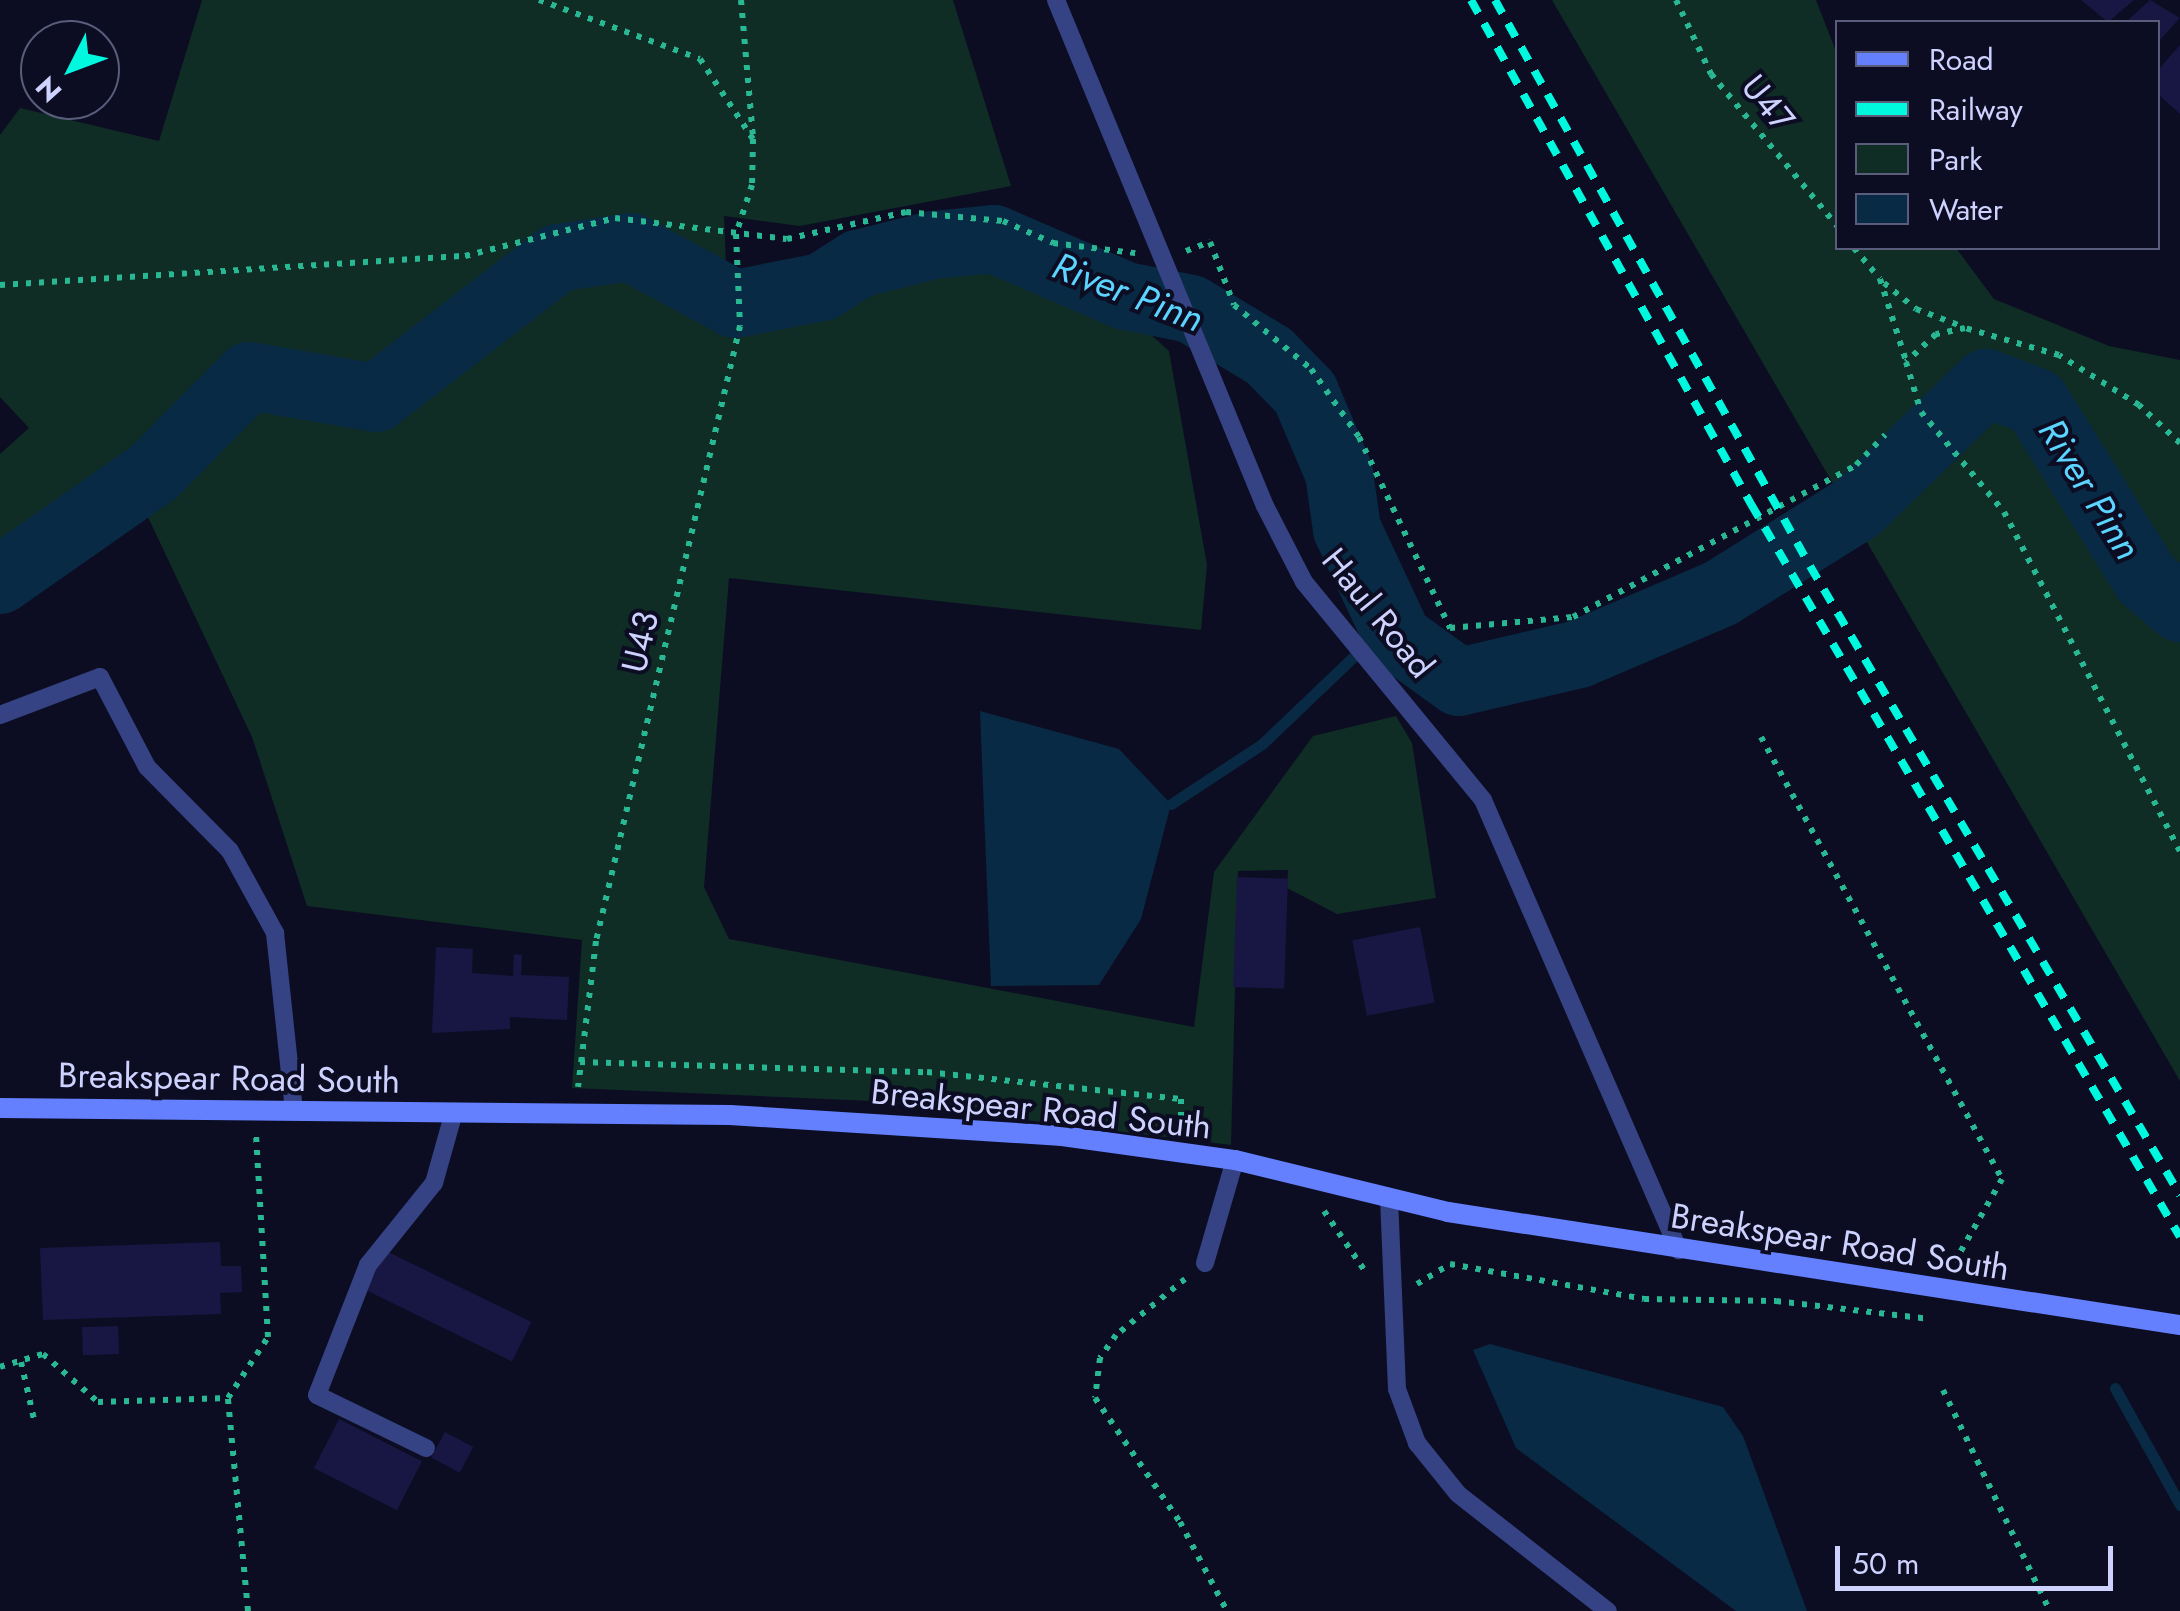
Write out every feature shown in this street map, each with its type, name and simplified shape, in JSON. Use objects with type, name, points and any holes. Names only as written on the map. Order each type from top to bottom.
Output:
[{"type":"street","name":"Breakspear Road South","points":[[0,1108],[730,1115],[1062,1136],[1180,1156],[1235,1160],[1389,1198],[1680,1250],[2180,1325]]},
{"type":"lane","name":"Haul Road","points":[[1056,0],[1186,301],[1264,506],[1329,614],[1389,681],[1483,800],[1680,1250]]},
{"type":"lane","points":[[0,715],[100,678],[146,767],[230,852],[275,933],[294,1111]]},
{"type":"lane","points":[[426,1448],[317,1395],[368,1265],[434,1183],[454,1112]]},
{"type":"lane","points":[[1205,1263],[1235,1160]]},
{"type":"lane","points":[[1389,1198],[1386,1288],[1397,1389],[1416,1443],[1458,1494],[1608,1611]]},
{"type":"path","points":[[539,0],[700,60],[753,139]]},
{"type":"path","points":[[0,285],[465,256],[615,218],[736,234],[752,185],[753,139],[740,0]]},
{"type":"path","name":"U47","points":[[1677,0],[1711,74],[1835,223]]},
{"type":"path","name":"U43","points":[[736,234],[740,326],[596,941],[580,1062],[927,1072],[1181,1099],[1180,1156]]},
{"type":"path","points":[[1856,250],[1880,279],[1916,308],[1965,328],[2059,355],[2139,404],[2180,443]]},
{"type":"path","points":[[1880,279],[1906,362],[1910,392],[1921,412],[1974,469],[2180,852]]},
{"type":"path","points":[[1906,362],[1936,334],[1965,328]]},
{"type":"path","points":[[1536,624],[1573,616],[1856,466],[1885,435]]},
{"type":"path","points":[[1761,737],[2002,1179],[1938,1290]]},
{"type":"path","points":[[248,1611],[228,1398],[268,1337],[255,1110]]},
{"type":"path","points":[[1316,1206],[1351,1262],[1386,1288],[1403,1292],[1450,1264],[1644,1299],[1776,1301],[1950,1321]]},
{"type":"path","points":[[1205,1263],[1116,1335],[1100,1358],[1095,1398],[1180,1522],[1227,1611]]},
{"type":"path","points":[[0,1367],[43,1354],[98,1402],[228,1398]]},
{"type":"path","points":[[22,1362],[34,1420]]},
{"type":"path","points":[[1943,1390],[2050,1611]]},
{"type":"green space","points":[[202,0],[953,0],[1011,186],[800,226],[724,216],[728,316],[770,319],[865,274],[991,251],[1121,308],[1169,351],[1207,565],[1201,630],[729,578],[704,887],[729,939],[1194,1027],[1214,872],[1313,736],[1396,716],[1412,743],[1436,898],[1337,914],[1287,888],[1288,870],[1238,871],[1231,1145],[872,1101],[572,1088],[582,940],[307,906],[252,737],[146,513],[0,614],[0,454],[29,428],[0,397],[0,135],[20,108],[20,120],[71,120],[159,141]]},
{"type":"green space","points":[[1552,0],[1816,0],[1835,49],[1835,250],[1957,250],[1994,299],[2109,346],[2180,360],[2180,1081]]},
{"type":"water","points":[[980,711],[1119,749],[1171,804],[1141,919],[1099,985],[991,986]]},
{"type":"water","points":[[1490,1344],[1723,1407],[1743,1436],[1807,1611],[1736,1611],[1516,1448],[1473,1350]]},
{"type":"building","points":[[2081,0],[2134,0],[2110,20]]},
{"type":"building","points":[[2150,0],[2180,18],[2160,40],[2160,20],[2128,20]]},
{"type":"building","points":[[2180,45],[2180,114],[2160,96],[2160,68]]},
{"type":"building","points":[[1237,877],[1288,879],[1284,989],[1233,987]]},
{"type":"building","points":[[1420,927],[1435,1003],[1367,1016],[1352,940]]},
{"type":"building","points":[[436,947],[473,949],[472,973],[513,976],[514,954],[522,955],[521,975],[569,977],[567,1020],[510,1017],[510,1029],[432,1033]]},
{"type":"building","points":[[220,1242],[221,1266],[241,1266],[242,1292],[220,1293],[221,1314],[43,1320],[40,1248]]},
{"type":"building","points":[[384,1250],[531,1322],[512,1361],[365,1290]]},
{"type":"building","points":[[118,1326],[119,1354],[83,1355],[82,1327]]},
{"type":"building","points":[[339,1419],[422,1461],[397,1510],[314,1468]]},
{"type":"building","points":[[445,1432],[473,1447],[460,1473],[431,1458]]},
{"type":"waterway","name":"River Pinn","points":[[0,580],[153,473],[249,376],[376,398],[558,258],[630,247],[735,304],[822,287],[858,264],[933,245],[994,239],[1126,296],[1191,309],[1269,356],[1305,393],[1339,473],[1347,529],[1398,638],[1459,682],[1579,654],[1721,593],[1857,508],[1986,383],[2036,402],[2146,579],[2180,608]]},
{"type":"waterway","points":[[1171,804],[1262,744],[1371,640],[1398,638]]},
{"type":"waterway","points":[[2115,1388],[2180,1505]]},
{"type":"railway","points":[[1471,0],[1751,504],[2180,1237]]},
{"type":"railway","points":[[1495,0],[1810,566],[2180,1195]]}]
